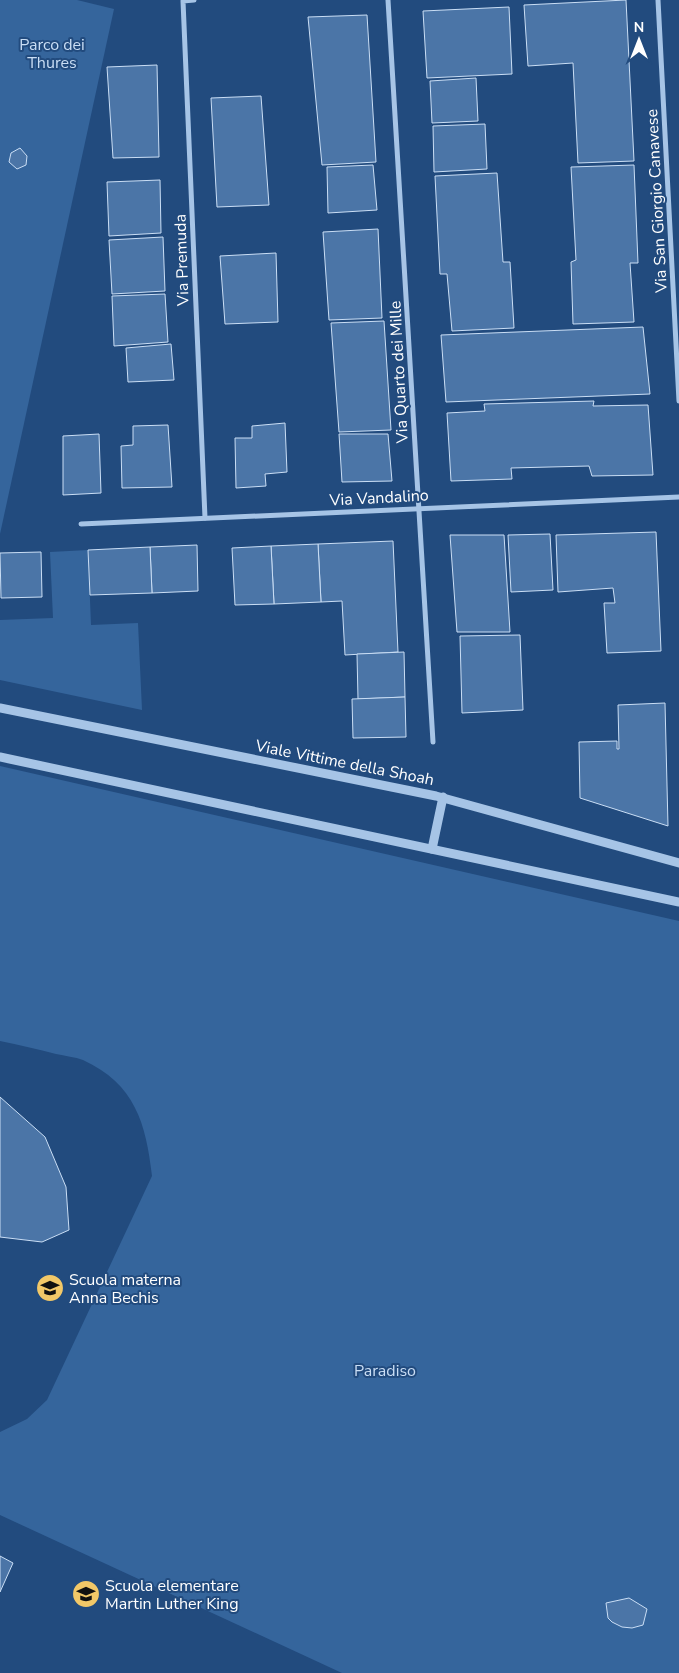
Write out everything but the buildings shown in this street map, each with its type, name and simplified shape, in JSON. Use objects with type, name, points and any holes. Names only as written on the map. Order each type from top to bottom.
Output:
[{"type":"street","points":[[183,1],[194,0]]},
{"type":"street","name":"Via Quarto dei Mille","points":[[388,0],[432,742]]},
{"type":"street","name":"Via San Giorgio Canavese","points":[[658,0],[679,401]]},
{"type":"street","name":"Via Premuda","points":[[183,1],[204,518]]},
{"type":"street","name":"Via Vandalino","points":[[81,524],[679,497]]},
{"type":"street","name":"Viale Vittime della Shoah","points":[[0,708],[443,797],[679,863]]},
{"type":"street","points":[[0,757],[679,902]]},
{"type":"street","points":[[432,850],[443,797]]},
{"type":"green space","name":"Parco dei Thures","points":[[0,0],[77,0],[114,9],[0,534]]},
{"type":"green space","points":[[88,550],[91,625],[138,623],[142,710],[0,680],[0,620],[53,618],[50,552]]},
{"type":"green space","name":"Paradiso","points":[[0,766],[679,921],[679,1673],[342,1673],[0,1515],[0,1432],[27,1419],[47,1400],[152,1176],[146,1139],[141,1122],[135,1107],[115,1081],[101,1070],[83,1060],[0,1041]]},
{"type":"place","name":"Scuola materna Anna Bechis","points":[[50,1288]]},
{"type":"place","name":"Scuola elementare Martin Luther King","points":[[86,1594]]}]
